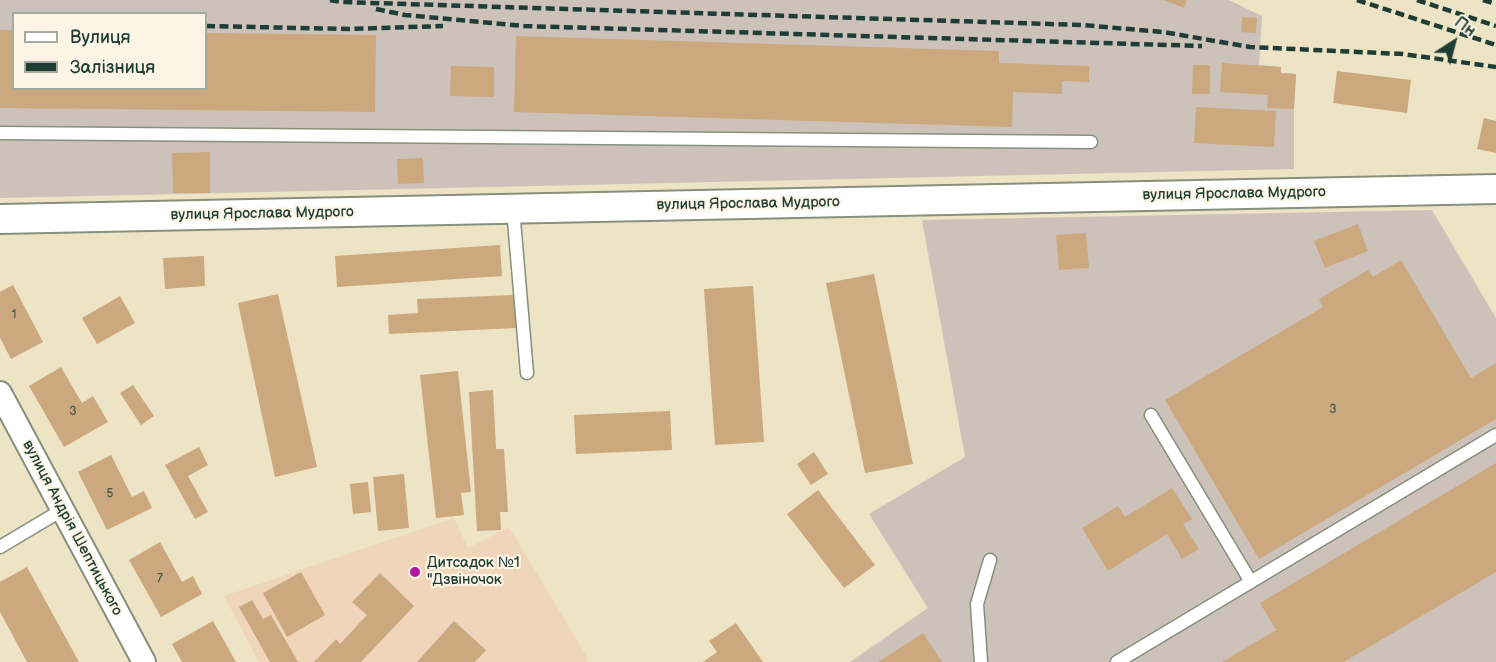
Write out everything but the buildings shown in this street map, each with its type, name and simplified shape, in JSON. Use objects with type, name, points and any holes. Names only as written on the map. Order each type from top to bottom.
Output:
[{"type":"street","name":"вулиця Ярослава Мудрого","points":[[0,219],[1496,189]]},
{"type":"street","name":"вулиця Андрія Шептицького","points":[[0,393],[144,662]]},
{"type":"lane","points":[[0,133],[1091,142]]},
{"type":"lane","points":[[513,209],[527,373]]},
{"type":"lane","points":[[1152,415],[1251,582]]},
{"type":"lane","points":[[1117,662],[1496,435]]},
{"type":"lane","points":[[0,547],[63,510]]},
{"type":"lane","points":[[981,662],[977,604],[990,560]]},
{"type":"shaded area","points":[[0,0],[1229,0],[1262,16],[1259,65],[1281,67],[1281,73],[1296,74],[1294,169],[0,198]]},
{"type":"shaded area","points":[[1432,210],[1496,318],[1496,662],[850,662],[928,608],[869,514],[965,457],[922,220]]},
{"type":"shaded area","name":"Дитсадок №1 \"Дзвіночок","points":[[454,518],[468,548],[509,527],[589,660],[586,662],[259,662],[224,596]]},
{"type":"railway","points":[[330,0],[1082,25],[1163,32],[1250,47],[1403,54],[1496,67]]},
{"type":"railway","points":[[1357,0],[1496,45]]},
{"type":"railway","points":[[1417,0],[1496,26]]},
{"type":"railway","points":[[1483,0],[1496,4]]},
{"type":"railway","points":[[376,9],[405,15],[524,26],[1202,46]]},
{"type":"railway","points":[[207,26],[349,29],[443,26]]},
{"type":"place","name":"Дитсадок №1 \"Дзвіночок","points":[[415,572]]}]
